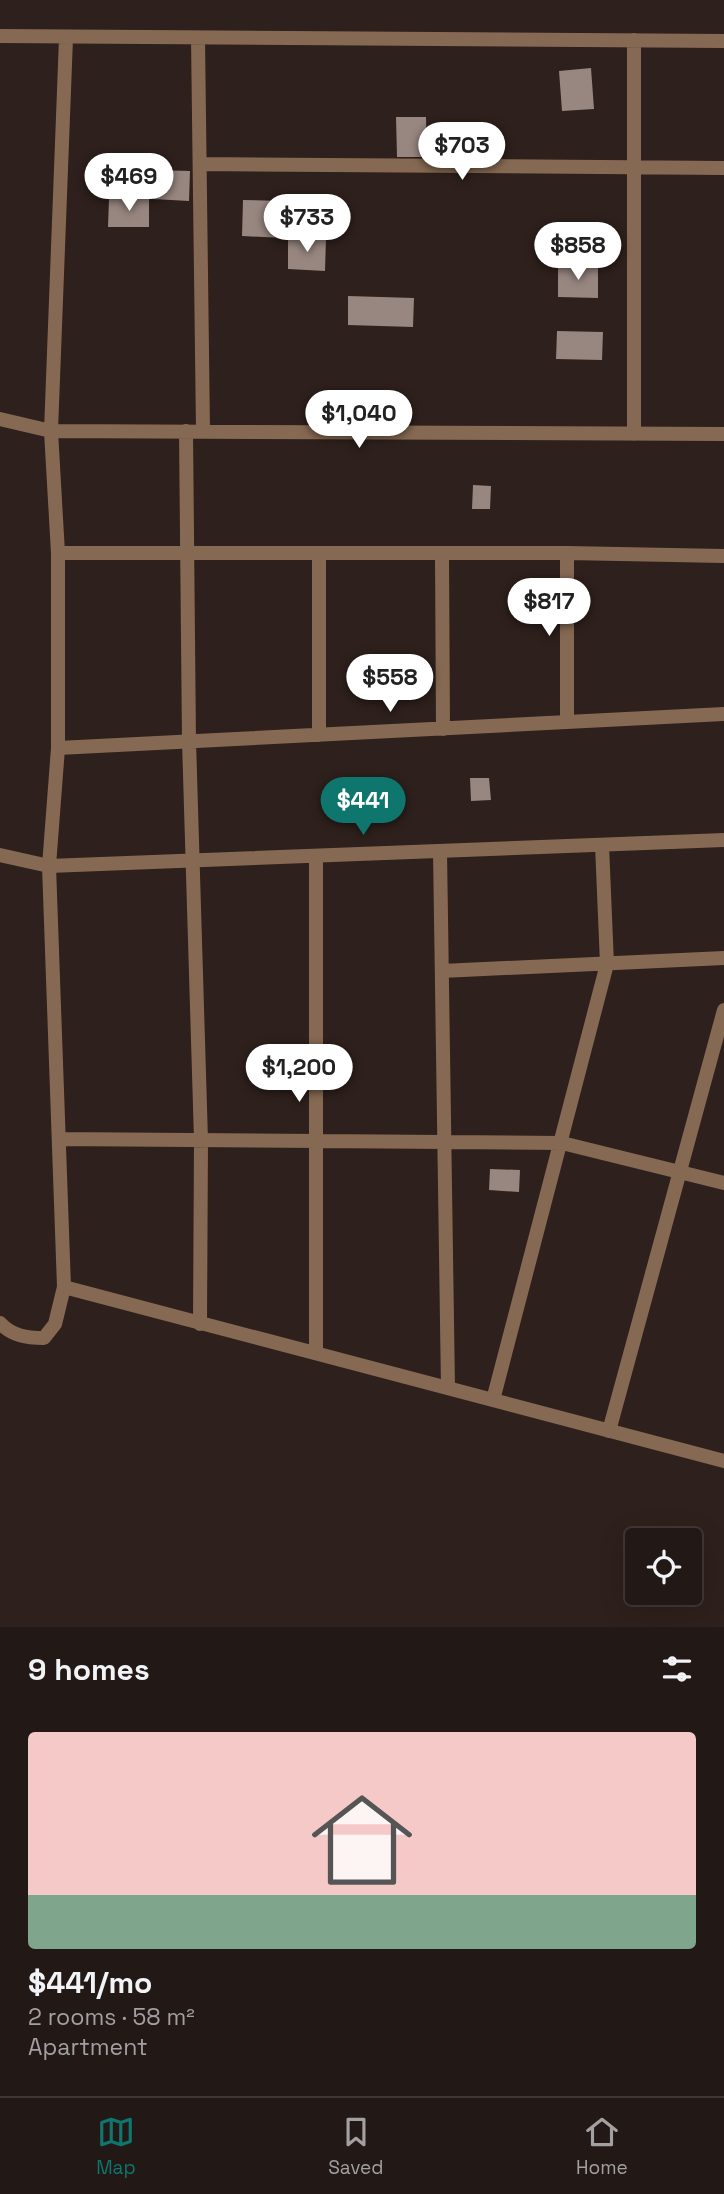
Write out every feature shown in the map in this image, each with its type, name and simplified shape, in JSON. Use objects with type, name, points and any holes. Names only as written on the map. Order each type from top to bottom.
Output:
[{"type":"street","points":[[0,36],[724,41]]},
{"type":"street","points":[[0,1323],[8,1331],[26,1338],[44,1338],[55,1324],[64,1287],[49,866],[58,748],[58,553],[51,431],[66,38]]},
{"type":"street","points":[[198,38],[203,431]]},
{"type":"street","points":[[634,40],[634,434]]},
{"type":"street","points":[[200,164],[634,165],[724,168]]},
{"type":"street","points":[[0,419],[51,431],[724,434]]},
{"type":"street","points":[[186,431],[189,741],[201,1140],[200,1324]]},
{"type":"street","points":[[58,553],[567,553],[724,556]]},
{"type":"street","points":[[318,735],[319,553]]},
{"type":"street","points":[[442,553],[443,729]]},
{"type":"street","points":[[567,553],[567,722]]},
{"type":"street","points":[[58,748],[724,714]]},
{"type":"street","points":[[0,855],[49,866],[724,840]]},
{"type":"street","points":[[493,1400],[607,964],[602,845]]},
{"type":"street","points":[[440,851],[448,1388]]},
{"type":"street","points":[[316,856],[316,1353]]},
{"type":"street","points":[[442,971],[724,958]]},
{"type":"street","points":[[609,1431],[724,1010]]},
{"type":"street","points":[[59,1139],[562,1143],[724,1183]]},
{"type":"street","points":[[64,1287],[724,1461]]},
{"type":"building","points":[[591,68],[594,109],[562,111],[559,71]]},
{"type":"building","points":[[396,117],[426,117],[427,157],[397,157]]},
{"type":"building","points":[[153,170],[190,171],[189,201],[153,199]]},
{"type":"building","points":[[109,198],[149,198],[149,227],[108,227]]},
{"type":"building","points":[[243,200],[285,201],[284,238],[242,236]]},
{"type":"building","points":[[288,237],[326,238],[325,271],[288,269]]},
{"type":"building","points":[[558,267],[598,267],[598,298],[558,297]]},
{"type":"building","points":[[348,296],[414,298],[413,327],[348,325]]},
{"type":"building","points":[[557,331],[603,332],[602,360],[556,359]]},
{"type":"building","points":[[473,485],[491,486],[490,509],[472,509]]},
{"type":"building","points":[[470,778],[489,778],[491,800],[471,801]]},
{"type":"building","points":[[490,1169],[520,1170],[519,1192],[489,1190]]}]
